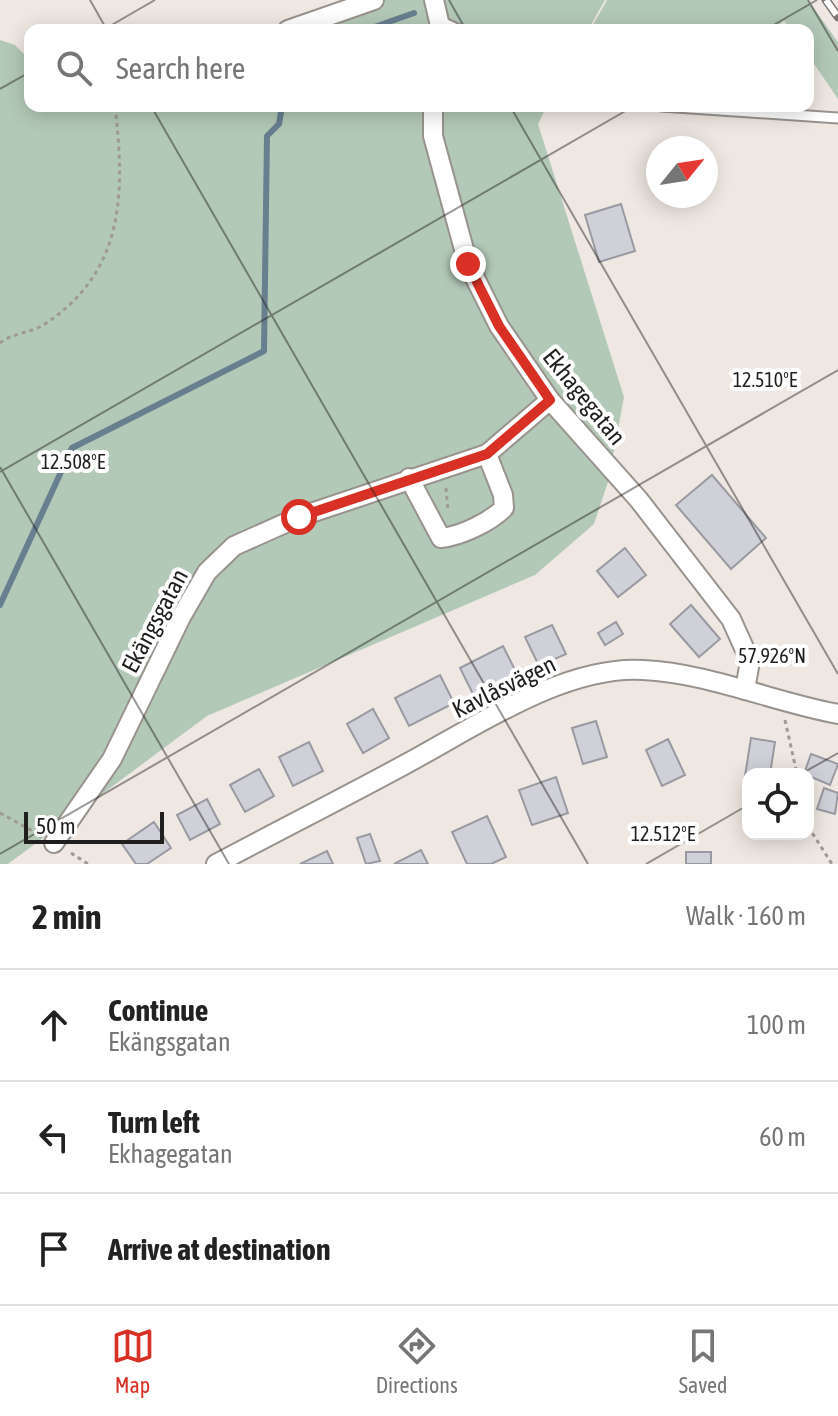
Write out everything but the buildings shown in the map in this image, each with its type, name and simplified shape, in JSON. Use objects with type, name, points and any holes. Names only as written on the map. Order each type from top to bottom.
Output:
[{"type":"street","points":[[305,24],[374,0]]},
{"type":"street","points":[[434,0],[440,24]]},
{"type":"street","name":"Ekhagegatan","points":[[433,112],[436,149],[468,264],[499,326],[550,400],[639,500],[731,619],[750,661],[745,690]]},
{"type":"street","name":"Ekängsgatan","points":[[54,843],[112,759],[181,617],[207,572],[234,546],[299,517],[487,454],[550,400]]},
{"type":"street","points":[[409,478],[429,522],[441,538],[451,537],[496,516],[504,508],[503,495],[487,454]]},
{"type":"street","name":"Kavlåsvägen","points":[[216,864],[571,680],[599,673],[643,670],[745,690],[838,714]]},
{"type":"lane","points":[[750,112],[838,118]]},
{"type":"path","points":[[0,343],[43,326],[80,294],[102,267],[118,213],[122,164],[116,112]]},
{"type":"path","points":[[429,522],[450,508],[440,469]]},
{"type":"path","points":[[785,712],[796,768]]},
{"type":"path","points":[[0,813],[54,843]]},
{"type":"path","points":[[814,836],[832,864]]},
{"type":"green space","points":[[375,0],[605,0],[591,24],[340,24]]},
{"type":"green space","points":[[607,0],[808,0],[838,42],[838,99],[814,64],[814,24],[786,24],[784,21],[780,24],[593,24]]},
{"type":"green space","points":[[0,40],[15,45],[24,54],[24,112],[544,112],[538,124],[624,397],[608,482],[594,524],[535,575],[207,716],[8,864],[0,864]]},
{"type":"waterway","points":[[383,24],[414,13]]},
{"type":"waterway","points":[[0,605],[72,448],[264,351],[267,136],[279,124],[281,112]]},
{"type":"railway","points":[[826,0],[838,17]]},
{"type":"route","points":[[299,517],[487,454],[550,400],[499,326],[468,264]]}]
